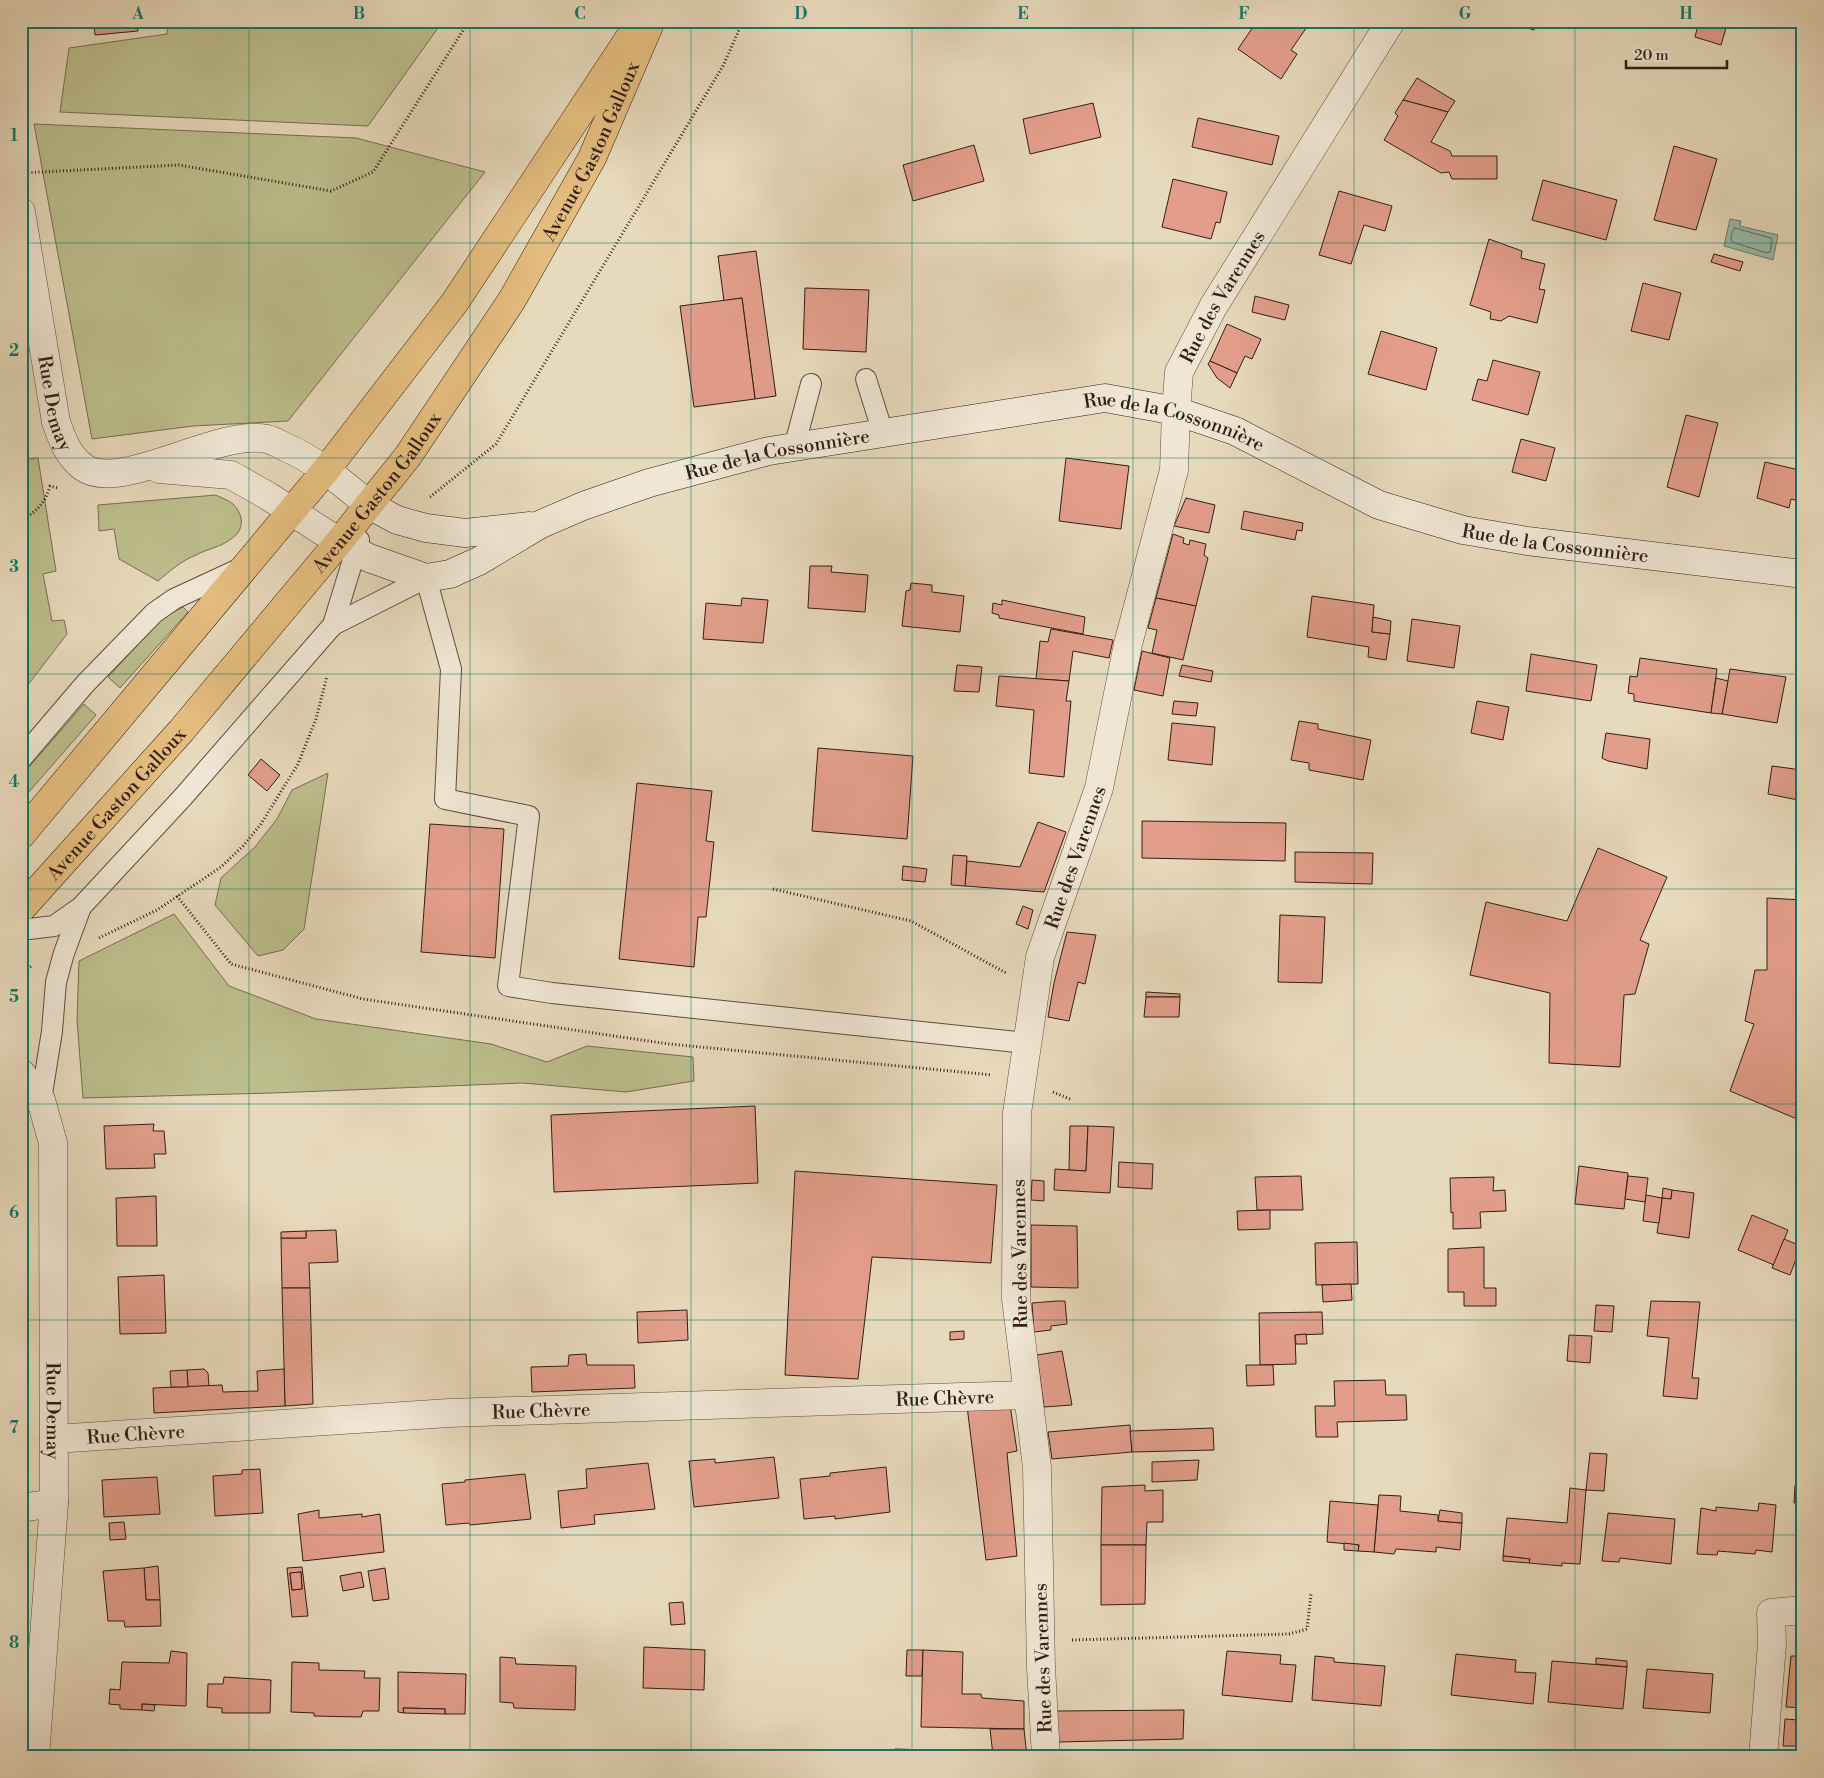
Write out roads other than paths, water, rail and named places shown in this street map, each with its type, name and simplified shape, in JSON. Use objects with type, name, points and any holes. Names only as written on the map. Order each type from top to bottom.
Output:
[{"type":"main road","name":"Avenue Gaston Galloux","points":[[21,835],[326,470],[455,302],[641,21]]},
{"type":"main road","name":"Avenue Gaston Galloux","points":[[21,909],[348,547],[369,505],[408,456],[512,300],[592,158],[651,21]]},
{"type":"street","name":"Rue des Varennes","points":[[1046,1757],[1037,1467],[1016,1298],[1017,1113],[1040,957],[1099,788],[1128,644],[1174,470],[1179,372],[1213,307],[1391,21]]},
{"type":"street","name":"Rue Demay","points":[[21,212],[56,422],[65,446],[74,460],[84,468],[95,473],[105,474],[143,468],[237,438],[267,439],[303,454],[369,505]]},
{"type":"street","name":"Rue de la Cossonnière","points":[[348,547],[369,558],[426,578],[450,574],[479,561],[539,525],[583,506],[649,483],[768,452],[1105,398],[1176,411],[1235,431],[1379,505],[1463,530],[1527,541],[1803,574]]},
{"type":"street","name":"Rue Demay","points":[[143,468],[232,475],[348,547]]},
{"type":"street","name":"Rue de la Cossonnière","points":[[369,505],[398,520],[426,528],[465,534],[539,525]]},
{"type":"street","name":"Rue Demay","points":[[21,1073],[42,1100],[53,1143],[54,1503],[35,1757]]},
{"type":"street","name":"Rue Chèvre","points":[[54,1439],[450,1413],[1028,1395]]},
{"type":"street","points":[[21,1508],[54,1503]]},
{"type":"street","points":[[1763,1757],[1772,1644],[1771,1613],[1803,1610]]},
{"type":"lane","points":[[866,379],[883,433]]},
{"type":"lane","points":[[794,448],[811,384]]},
{"type":"lane","points":[[333,625],[348,547]]},
{"type":"lane","points":[[21,759],[85,684],[154,613],[174,599],[245,566]]},
{"type":"lane","points":[[21,930],[54,926],[80,907],[183,798],[333,625],[426,578],[451,669],[445,799],[529,816],[508,986],[552,993],[1026,1043]]},
{"type":"lane","points":[[42,1100],[52,1031],[56,982],[80,907]]},
{"type":"water","points":[[1730,219],[1741,221],[1740,226],[1778,235],[1773,260],[1724,246]]}]
